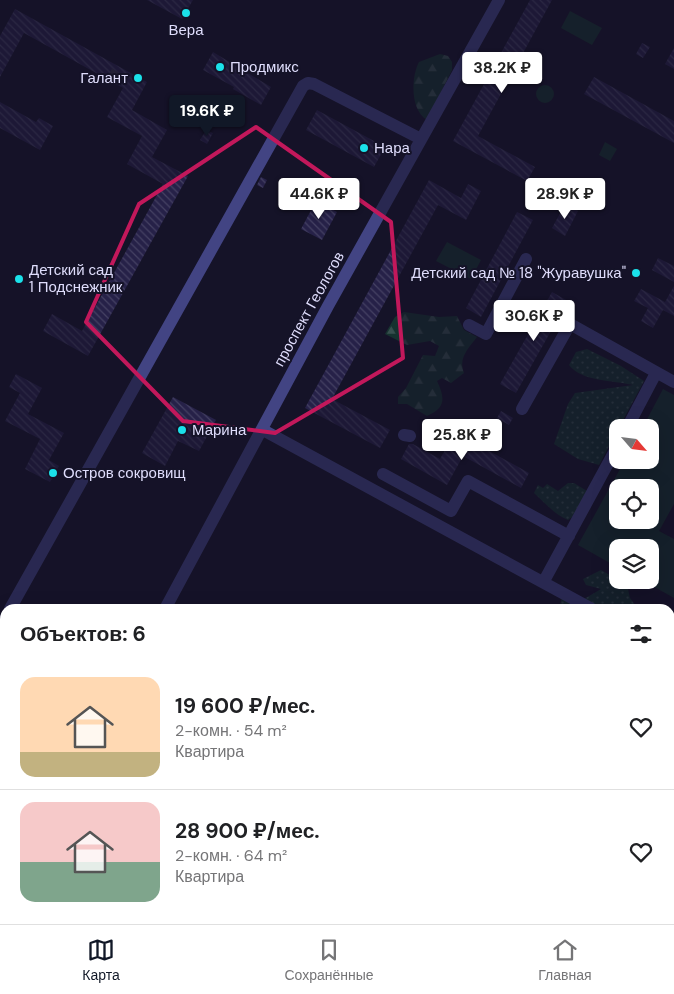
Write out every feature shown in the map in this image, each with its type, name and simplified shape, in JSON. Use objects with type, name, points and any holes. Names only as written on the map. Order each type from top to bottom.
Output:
[{"type":"street","name":"проспект Геологов","points":[[168,604],[421,139],[499,0]]},
{"type":"street","points":[[13,604],[303,86],[308,82],[314,84],[421,139]]},
{"type":"street","points":[[469,325],[486,334],[526,259]]},
{"type":"street","points":[[522,409],[570,324],[674,382]]},
{"type":"street","points":[[632,419],[656,373]]},
{"type":"street","points":[[263,430],[583,604]]},
{"type":"street","points":[[544,581],[609,462]]},
{"type":"street","points":[[383,474],[451,511],[468,481],[569,536]]},
{"type":"highlighted area","points":[[256,127],[391,222],[403,358],[275,433],[183,421],[86,322],[139,204]]},
{"type":"green space","points":[[570,11],[602,28],[592,45],[561,28]]},
{"type":"green space","points":[[440,54],[448,56],[452,62],[452,70],[427,120],[417,109],[414,93],[414,76],[419,62]]},
{"type":"green space","points":[[545,85],[551,88],[554,94],[551,100],[545,103],[539,100],[536,94],[539,88]]},
{"type":"green space","points":[[605,142],[617,149],[610,161],[599,155]]},
{"type":"green space","points":[[447,242],[481,260],[471,279],[436,261]]},
{"type":"green space","points":[[404,312],[439,317],[457,316],[464,330],[477,337],[463,358],[462,368],[464,373],[451,383],[442,378],[437,381],[442,397],[441,406],[438,410],[427,416],[407,404],[398,404],[398,397],[406,388],[423,355],[435,356],[439,346],[430,341],[407,345],[385,334],[395,317]]},
{"type":"green space","points":[[587,349],[621,366],[644,381],[624,419],[609,419],[609,446],[599,465],[578,459],[554,444],[568,404],[575,393],[633,385],[598,380],[575,371],[569,365],[576,352]]},
{"type":"green space","points":[[663,389],[674,395],[674,504],[659,531],[674,539],[674,598],[658,589],[659,539],[609,539],[609,562],[578,545],[609,489],[609,529],[659,529],[659,479],[614,479],[620,469],[659,469],[659,419],[647,419]]},
{"type":"green space","points":[[568,483],[574,483],[587,491],[575,515],[568,520],[554,512],[534,493],[538,485],[543,488],[547,484],[558,491]]},
{"type":"green space","points":[[601,570],[609,575],[609,589],[628,589],[630,598],[634,604],[594,604],[584,599],[601,589],[586,585],[583,579]]},
{"type":"green space","points":[[562,597],[573,604],[560,604]]},
{"type":"building","points":[[147,0],[193,0],[182,19]]},
{"type":"building","points":[[530,0],[552,0],[478,136],[535,167],[527,181],[453,141]]},
{"type":"building","points":[[15,9],[147,82],[132,110],[167,130],[152,157],[188,176],[88,356],[43,331],[52,314],[82,331],[163,184],[127,164],[142,136],[107,117],[123,88],[24,33],[0,77],[0,36]]},
{"type":"building","points":[[642,43],[650,47],[643,58],[636,54]]},
{"type":"building","points":[[674,48],[674,69],[665,64]]},
{"type":"building","points":[[213,52],[271,87],[261,105],[203,70]]},
{"type":"building","points":[[594,77],[674,121],[674,143],[584,94]]},
{"type":"building","points":[[0,102],[36,122],[39,118],[53,126],[40,150],[0,128]]},
{"type":"building","points":[[317,110],[385,147],[374,167],[306,130]]},
{"type":"building","points":[[206,130],[213,133],[207,144],[200,140]]},
{"type":"building","points":[[261,177],[267,180],[263,188],[257,185]]},
{"type":"building","points":[[429,180],[461,198],[468,184],[481,191],[466,220],[438,205],[332,399],[390,430],[380,448],[305,408]]},
{"type":"building","points":[[316,201],[337,212],[322,240],[301,229]]},
{"type":"building","points":[[565,204],[578,211],[565,236],[552,228]]},
{"type":"building","points":[[517,212],[533,220],[481,317],[466,308]]},
{"type":"building","points":[[658,258],[674,266],[674,282],[652,270]]},
{"type":"building","points":[[674,286],[674,316],[663,310],[653,328],[641,321],[648,308],[634,301],[641,289],[665,302]]},
{"type":"building","points":[[552,292],[568,301],[516,393],[500,384]]},
{"type":"building","points":[[16,374],[42,388],[28,414],[64,433],[49,460],[59,466],[50,482],[25,469],[40,439],[5,421],[20,393],[9,387]]},
{"type":"building","name":"Марина","points":[[173,397],[216,420],[199,451],[178,441],[165,466],[142,453]]},
{"type":"building","points":[[501,411],[513,418],[509,425],[497,418]]},
{"type":"building","points":[[455,432],[529,473],[521,488],[463,456],[447,485],[401,459],[409,444],[413,444],[440,459]]},
{"type":"tunnel","points":[[111,82],[120,67]]},
{"type":"place","name":"Вера","points":[[186,13]]},
{"type":"place","name":"Продмикс","points":[[220,67]]},
{"type":"place","name":"Галант","points":[[138,78]]},
{"type":"place","name":"Нара","points":[[364,148]]},
{"type":"place","name":"Детский сад № 18 \"Журавушка\"","points":[[636,273]]},
{"type":"place","name":"Детский сад 1 Подснежник","points":[[19,279]]},
{"type":"place","name":"Марина","points":[[182,430]]},
{"type":"place","name":"Остров сокровищ","points":[[53,473]]}]
